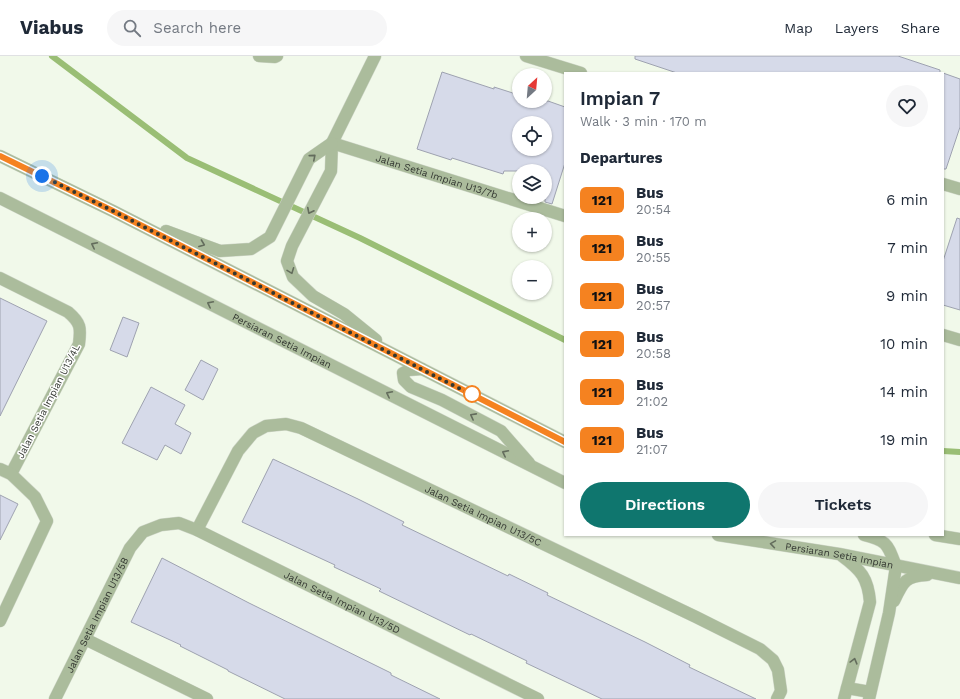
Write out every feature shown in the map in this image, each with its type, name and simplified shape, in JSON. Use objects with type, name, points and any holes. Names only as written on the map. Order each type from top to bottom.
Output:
[{"type":"street","points":[[259,56],[276,57]]},
{"type":"street","points":[[375,56],[332,143],[331,171],[292,246],[288,261],[293,277],[313,296],[344,314],[394,355]]},
{"type":"street","points":[[526,56],[578,72]]},
{"type":"street","points":[[113,211],[220,251],[251,249],[270,237],[309,159],[332,143]]},
{"type":"street","name":"Jalan Setia Impian U13/7b","points":[[332,143],[564,216]]},
{"type":"street","points":[[0,156],[113,211],[564,441]]},
{"type":"street","points":[[944,184],[960,189]]},
{"type":"street","name":"Persiaran Setia Impian","points":[[0,198],[564,483]]},
{"type":"street","name":"Jalan Setia Impian U13/4L","points":[[0,278],[68,312],[77,319],[81,330],[79,344],[5,472]]},
{"type":"street","points":[[944,335],[960,340]]},
{"type":"street","points":[[422,369],[409,370],[403,373],[404,380],[411,387],[442,400],[502,431],[534,468]]},
{"type":"street","name":"Jalan Setia Impian U13/5C","points":[[197,530],[238,450],[253,433],[266,426],[286,424],[301,428],[760,649],[773,660],[778,670],[781,691],[777,699]]},
{"type":"street","points":[[0,621],[47,521],[35,497],[5,472]]},
{"type":"street","name":"Jalan Setia Impian U13/5D","points":[[143,532],[161,525],[179,523],[197,530],[538,699]]},
{"type":"street","name":"Jalan Setia Impian U13/5B","points":[[55,699],[130,548],[143,532]]},
{"type":"street","name":"Persiaran Setia Impian","points":[[724,536],[839,554],[960,578]]},
{"type":"street","points":[[839,554],[854,565],[863,575],[869,587],[870,602],[846,694],[870,695],[888,613],[896,566],[889,547],[883,541],[867,536]]},
{"type":"street","points":[[941,536],[960,539]]},
{"type":"street","points":[[888,613],[900,588],[906,580],[914,576],[944,575]]},
{"type":"street","points":[[85,639],[207,699]]},
{"type":"building","points":[[635,56],[898,56],[940,70],[940,72],[674,72],[635,59]]},
{"type":"building","points":[[442,72],[494,89],[494,87],[512,93],[512,108],[552,108],[552,102],[564,107],[564,166],[552,204],[552,164],[512,164],[512,171],[504,171],[503,174],[452,158],[451,160],[417,149]]},
{"type":"building","points":[[944,73],[960,79],[960,127],[946,169],[944,169]]},
{"type":"building","points":[[957,218],[960,219],[960,310],[944,305],[944,258]]},
{"type":"building","points":[[0,298],[47,321],[0,416]]},
{"type":"building","points":[[123,317],[139,323],[127,357],[110,350]]},
{"type":"building","points":[[201,360],[218,369],[203,400],[185,390]]},
{"type":"building","points":[[151,387],[185,405],[175,424],[191,433],[181,454],[165,445],[157,460],[122,443]]},
{"type":"building","points":[[273,459],[404,522],[402,525],[508,576],[509,574],[548,593],[547,595],[645,642],[690,665],[689,667],[756,699],[602,699],[526,663],[527,661],[379,591],[381,589],[334,567],[335,565],[242,522]]},
{"type":"building","points":[[0,495],[18,504],[0,540]]},
{"type":"building","points":[[162,558],[440,699],[285,699],[228,671],[180,646],[181,645],[131,622]]},
{"type":"waterway","points":[[52,56],[187,158],[360,238],[564,340]]},
{"type":"waterway","points":[[944,451],[960,452]]},
{"type":"bus line","name":"121","points":[[0,156],[113,211],[564,441]]},
{"type":"route","points":[[42,176],[474,396],[472,394]]}]
